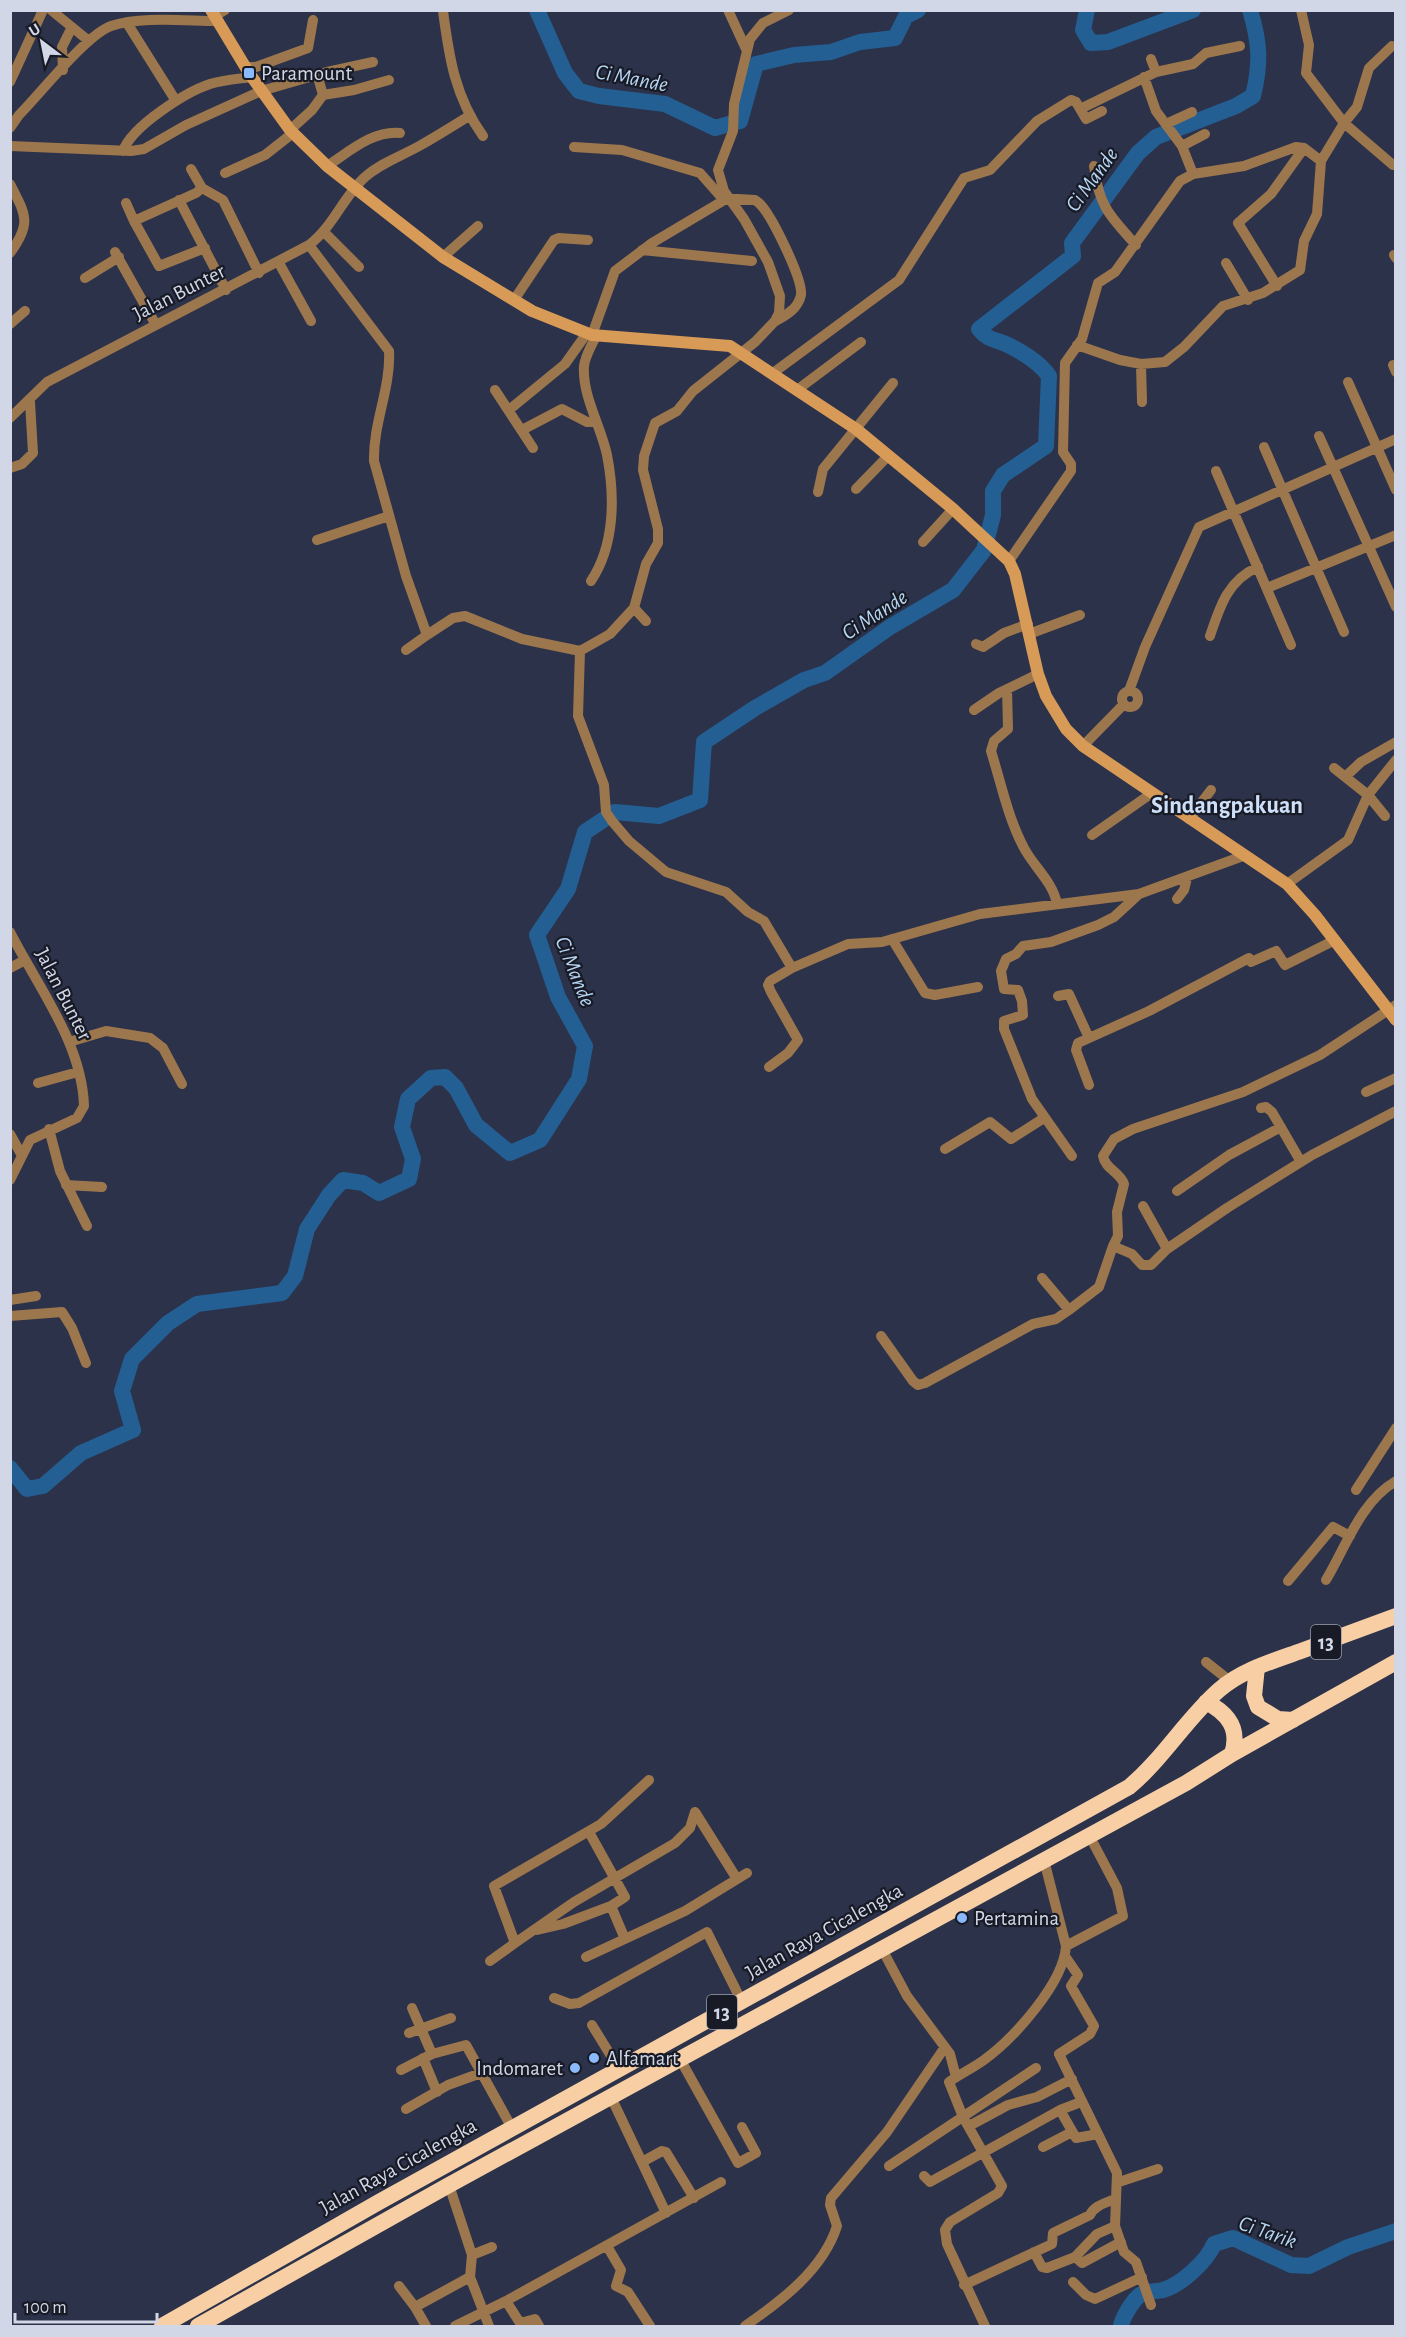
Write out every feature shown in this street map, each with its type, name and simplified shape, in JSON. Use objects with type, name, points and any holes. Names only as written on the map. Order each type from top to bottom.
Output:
[{"type":"highway","name":"Jalan Raya Cicalengka","points":[[162,2326],[512,2128],[1129,1787],[1145,1774],[1206,1702],[1230,1681],[1257,1667],[1395,1616]]},
{"type":"highway","name":"Jalan Raya Cicalengka","points":[[198,2326],[449,2185],[1186,1784],[1232,1754],[1395,1662]]},
{"type":"highway","points":[[1257,1667],[1254,1696],[1258,1707],[1278,1719],[1293,1720]]},
{"type":"highway","points":[[1206,1702],[1220,1711],[1233,1726],[1236,1738],[1232,1754]]},
{"type":"main road","points":[[217,14],[261,91],[292,132],[327,166],[443,257],[550,321],[591,335],[661,342],[717,344],[730,346],[743,352],[856,429],[953,509],[1009,561],[1016,574],[1038,674],[1054,712],[1083,746],[1287,884],[1393,1012]]},
{"type":"street","points":[[10,82],[43,10]]},
{"type":"street","points":[[51,10],[89,41]]},
{"type":"street","points":[[728,10],[746,49]]},
{"type":"street","points":[[776,321],[781,306],[775,280],[768,262],[723,191],[718,170],[734,131],[733,113],[746,49],[755,31],[771,18],[789,10]]},
{"type":"street","points":[[1300,10],[1309,45],[1306,73],[1344,123],[1393,165]]},
{"type":"street","points":[[443,11],[450,63],[459,94],[468,116],[483,136]]},
{"type":"street","points":[[10,128],[89,41],[110,26],[217,14]]},
{"type":"street","points":[[123,151],[132,136],[176,101],[213,84],[308,48],[313,20]]},
{"type":"street","points":[[127,23],[176,101]]},
{"type":"street","points":[[63,70],[62,47],[72,27]]},
{"type":"street","points":[[1080,109],[1156,72],[1193,64],[1206,53],[1240,46]]},
{"type":"street","points":[[1077,345],[1120,360],[1141,364],[1165,362],[1184,347],[1216,310],[1229,303],[1248,300],[1277,286],[1300,270],[1303,264],[1304,241],[1317,214],[1321,161],[1344,123],[1357,107],[1369,68],[1392,46]]},
{"type":"street","points":[[1151,59],[1156,72]]},
{"type":"street","points":[[10,146],[123,151],[144,148],[186,124],[261,91],[327,72],[373,62]]},
{"type":"street","points":[[1144,77],[1156,111],[1179,143],[1193,174]]},
{"type":"street","points":[[225,173],[265,154],[292,132],[323,95],[389,80]]},
{"type":"street","points":[[319,81],[323,95]]},
{"type":"street","points":[[773,373],[899,279],[964,178],[990,170],[1037,121],[1071,100],[1086,119],[1102,111]]},
{"type":"street","points":[[1167,126],[1192,112]]},
{"type":"street","name":"Jalan Bunter","points":[[10,418],[30,402],[47,382],[279,263],[309,245],[324,232],[354,188],[388,160],[421,145],[468,116]]},
{"type":"street","points":[[327,166],[369,139],[391,132],[400,133]]},
{"type":"street","points":[[1179,143],[1205,134]]},
{"type":"street","points":[[406,650],[453,618],[465,616],[522,639],[580,651],[610,634],[634,608],[646,564],[658,537],[644,470],[644,456],[653,427],[659,420],[677,411],[693,391],[743,352],[776,321],[790,313],[800,298],[797,275],[763,206],[755,200],[728,200],[720,196],[700,173],[627,151],[574,147]]},
{"type":"street","points":[[1009,561],[1071,471],[1063,441],[1065,363],[1087,325],[1096,287],[1115,272],[1180,182],[1193,174],[1244,166],[1291,148],[1304,148],[1321,161]]},
{"type":"street","points":[[1277,286],[1238,223],[1271,194],[1304,148]]},
{"type":"street","points":[[1094,166],[1098,194],[1104,209],[1136,245]]},
{"type":"street","points":[[191,168],[202,188],[219,197],[225,204],[259,273]]},
{"type":"street","points":[[10,184],[23,210],[26,223],[22,237],[10,253]]},
{"type":"street","points":[[134,221],[202,188]]},
{"type":"street","points":[[179,200],[226,290]]},
{"type":"street","points":[[591,580],[600,565],[610,535],[607,455],[596,422],[584,369],[591,335],[610,280],[615,271],[642,250],[728,200]]},
{"type":"street","points":[[126,202],[160,267],[205,248]]},
{"type":"street","points":[[443,257],[478,226]]},
{"type":"street","points":[[324,232],[359,267]]},
{"type":"street","points":[[514,300],[554,240],[588,240]]},
{"type":"street","points":[[309,245],[390,351],[390,364],[374,444],[378,480],[427,635]]},
{"type":"street","points":[[642,250],[660,254],[752,261]]},
{"type":"street","points":[[86,278],[117,254],[133,288],[156,326]]},
{"type":"street","points":[[279,263],[311,321]]},
{"type":"street","points":[[1226,263],[1248,300]]},
{"type":"street","points":[[10,324],[25,311]]},
{"type":"street","points":[[509,410],[565,364],[591,335]]},
{"type":"street","points":[[797,390],[861,342]]},
{"type":"street","points":[[1141,364],[1142,402]]},
{"type":"street","points":[[1348,382],[1395,490]]},
{"type":"street","points":[[819,492],[823,469],[893,383]]},
{"type":"street","points":[[495,390],[533,448]]},
{"type":"street","points":[[10,468],[22,464],[33,453],[30,402]]},
{"type":"street","points":[[522,430],[562,409],[587,422],[596,422]]},
{"type":"street","points":[[1319,436],[1331,468],[1395,607]]},
{"type":"street","points":[[1083,746],[1124,704],[1123,697],[1129,691],[1141,657],[1196,531],[1202,524],[1395,439]]},
{"type":"street","points":[[1264,447],[1344,632]]},
{"type":"street","points":[[856,489],[888,456]]},
{"type":"street","points":[[1216,471],[1291,645]]},
{"type":"street","points":[[923,542],[953,509]]},
{"type":"street","points":[[317,540],[389,516]]},
{"type":"street","points":[[1267,588],[1395,535]]},
{"type":"street","points":[[1210,636],[1231,586],[1246,572],[1258,567]]},
{"type":"street","points":[[634,608],[646,621]]},
{"type":"street","points":[[976,644],[983,647],[1004,633],[1080,615]]},
{"type":"street","points":[[580,651],[578,716],[605,790],[609,817],[629,841],[666,872],[726,892],[748,912],[764,921],[792,968]]},
{"type":"street","points":[[974,711],[1007,689],[1038,674]]},
{"type":"street","points":[[1007,689],[1008,729],[994,741],[991,751],[1012,824],[1030,860],[1046,879],[1057,904]]},
{"type":"street","points":[[1346,776],[1361,762],[1395,742]]},
{"type":"street","points":[[1287,884],[1348,840],[1368,795],[1395,760]]},
{"type":"street","points":[[1334,768],[1368,795],[1385,816]]},
{"type":"street","points":[[1189,819],[1211,790]]},
{"type":"street","points":[[1092,835],[1152,793]]},
{"type":"street","points":[[769,1067],[788,1053],[798,1040],[768,985],[770,981],[834,948],[892,939],[980,914],[1139,894],[1243,856]]},
{"type":"street","points":[[1177,899],[1187,885],[1187,878]]},
{"type":"street","points":[[1072,1156],[1044,1118],[1024,1082],[1003,1025],[1004,1021],[1024,1013],[1018,991],[1004,989],[1003,965],[1006,959],[1016,954],[1023,946],[1051,942],[1114,917],[1139,894]]},
{"type":"street","name":"Jalan Bunter","points":[[10,933],[69,1042],[84,1099],[83,1110],[77,1118],[49,1129],[30,1140],[10,1180]]},
{"type":"street","points":[[892,939],[925,993],[935,995],[978,987]]},
{"type":"street","points":[[1089,1085],[1076,1050],[1078,1043],[1149,1011],[1249,958],[1251,962],[1276,951],[1286,965],[1335,940]]},
{"type":"street","points":[[10,968],[24,960]]},
{"type":"street","points":[[1058,996],[1069,994],[1089,1038]]},
{"type":"street","points":[[881,1335],[912,1381],[918,1385],[953,1369],[1033,1324],[1056,1319],[1100,1287],[1118,1236],[1117,1212],[1124,1184],[1119,1174],[1105,1164],[1102,1156],[1114,1139],[1144,1124],[1243,1092],[1320,1055],[1393,1012]]},
{"type":"street","points":[[69,1042],[106,1031],[150,1038],[163,1048],[182,1084]]},
{"type":"street","points":[[38,1083],[78,1072]]},
{"type":"street","points":[[1366,1092],[1395,1078]]},
{"type":"street","points":[[1261,1108],[1269,1108],[1301,1162]]},
{"type":"street","points":[[1113,1246],[1125,1250],[1146,1266],[1155,1263],[1167,1249],[1301,1162],[1395,1111]]},
{"type":"street","points":[[945,1149],[990,1122],[1011,1139],[1044,1118]]},
{"type":"street","points":[[1177,1191],[1229,1155],[1281,1127]]},
{"type":"street","points":[[49,1129],[60,1171],[87,1226]]},
{"type":"street","points":[[10,1134],[21,1154]]},
{"type":"street","points":[[66,1185],[102,1187]]},
{"type":"street","points":[[1143,1206],[1167,1249]]},
{"type":"street","points":[[1042,1278],[1069,1310]]},
{"type":"street","points":[[10,1300],[36,1296]]},
{"type":"street","points":[[10,1316],[62,1312],[72,1328],[86,1363]]},
{"type":"street","points":[[1356,1490],[1395,1428]]},
{"type":"street","points":[[1326,1580],[1371,1504],[1395,1481]]},
{"type":"street","points":[[1288,1581],[1333,1527],[1350,1536]]},
{"type":"street","points":[[1206,1662],[1230,1681]]},
{"type":"street","points":[[515,1944],[494,1886],[589,1833],[649,1780]]},
{"type":"street","points":[[490,1961],[530,1932],[682,1838],[690,1828],[694,1812],[737,1879]]},
{"type":"street","points":[[530,1932],[563,1924],[611,1906],[625,1897],[589,1833]]},
{"type":"street","points":[[985,2326],[964,2285],[947,2244],[945,2229],[950,2222],[1002,2189],[1000,2179],[966,2121],[949,2082],[983,2061],[1013,2036],[1050,1986],[1066,1951],[1123,1916],[1117,1888],[1089,1835]]},
{"type":"street","points":[[1044,1860],[1066,1951],[1078,1975],[1071,1986],[1094,2026],[1090,2034],[1060,2051],[1119,2182],[1115,2199],[1115,2226],[1124,2252],[1136,2262],[1148,2297]]},
{"type":"street","points":[[586,1957],[685,1911],[747,1873]]},
{"type":"street","points":[[611,1906],[625,1939]]},
{"type":"street","points":[[554,1998],[570,2004],[579,2003],[707,1932],[742,2002]]},
{"type":"street","points":[[882,1950],[907,1996],[945,2047],[956,2077]]},
{"type":"street","points":[[412,2007],[421,2029],[437,2092]]},
{"type":"street","points":[[409,2033],[451,2018]]},
{"type":"street","points":[[592,2025],[619,2069]]},
{"type":"street","points":[[400,2070],[428,2056],[466,2045],[512,2128]]},
{"type":"street","points":[[745,2326],[769,2310],[822,2259],[837,2226],[830,2205],[831,2198],[887,2132],[945,2047]]},
{"type":"street","points":[[680,2059],[738,2163],[756,2153],[742,2127]]},
{"type":"street","points":[[889,2166],[966,2121],[1036,2068]]},
{"type":"street","points":[[406,2109],[437,2092],[481,2073]]},
{"type":"street","points":[[966,2121],[1037,2097],[1072,2079]]},
{"type":"street","points":[[611,2097],[666,2213]]},
{"type":"street","points":[[924,2176],[930,2182],[1060,2110],[1081,2102]]},
{"type":"street","points":[[1060,2110],[1077,2138],[1098,2134]]},
{"type":"street","points":[[1043,2147],[1072,2132]]},
{"type":"street","points":[[642,2163],[662,2151],[666,2152],[694,2198]]},
{"type":"street","points":[[1119,2182],[1158,2169]]},
{"type":"street","points":[[455,2326],[506,2301],[721,2182]]},
{"type":"street","points":[[449,2185],[472,2255],[470,2277],[489,2326]]},
{"type":"street","points":[[964,2285],[1053,2243],[1053,2232],[1090,2216],[1092,2209],[1115,2199]]},
{"type":"street","points":[[1034,2252],[1042,2267],[1047,2268],[1075,2257],[1097,2234],[1115,2226]]},
{"type":"street","points":[[1075,2257],[1082,2263],[1120,2242]]},
{"type":"street","points":[[607,2246],[621,2270],[616,2286],[628,2292],[650,2326]]},
{"type":"street","points":[[472,2255],[492,2247]]},
{"type":"street","points":[[415,2307],[470,2277]]},
{"type":"street","points":[[1074,2282],[1086,2295],[1095,2298],[1142,2277]]},
{"type":"street","points":[[399,2286],[426,2326]]},
{"type":"street","points":[[506,2301],[520,2323],[532,2318],[539,2326]]},
{"type":"waterway","name":"Ci Mande","points":[[537,10],[565,73],[579,91],[599,96],[665,104],[715,128],[740,121],[756,64],[794,55],[831,52],[860,42],[895,38],[906,16],[918,10]]},
{"type":"waterway","name":"Ci Mande","points":[[1087,10],[1083,30],[1091,43],[1108,42],[1193,10]]},
{"type":"waterway","name":"Ci Mande","points":[[10,1468],[27,1489],[43,1486],[81,1453],[133,1430],[122,1391],[132,1359],[168,1323],[197,1304],[282,1293],[295,1276],[307,1229],[329,1195],[343,1180],[363,1183],[379,1193],[409,1179],[413,1159],[402,1127],[408,1099],[431,1078],[445,1077],[456,1088],[476,1125],[510,1153],[540,1140],[579,1079],[585,1046],[558,997],[537,935],[568,889],[585,832],[615,812],[659,816],[700,800],[704,742],[755,708],[804,680],[825,673],[890,627],[953,590],[984,550],[993,515],[993,491],[1003,475],[1046,446],[1049,376],[1025,354],[989,338],[979,329],[1073,256],[1072,243],[1138,153],[1156,137],[1236,106],[1253,96],[1258,53],[1250,10]]},
{"type":"waterway","name":"Ci Tarik","points":[[1121,2326],[1137,2297],[1146,2292],[1163,2290],[1178,2283],[1200,2265],[1214,2244],[1233,2238],[1291,2265],[1309,2266],[1348,2247],[1396,2231]]},
{"type":"place","name":"Paramount","points":[[249,73]]},
{"type":"place","name":"Pertamina","points":[[962,1918]]},
{"type":"place","name":"Alfamart","points":[[594,2058]]},
{"type":"place","name":"Indomaret","points":[[575,2068]]},
{"type":"district","name":"Sindangpakuan","points":[[1227,805]]}]
